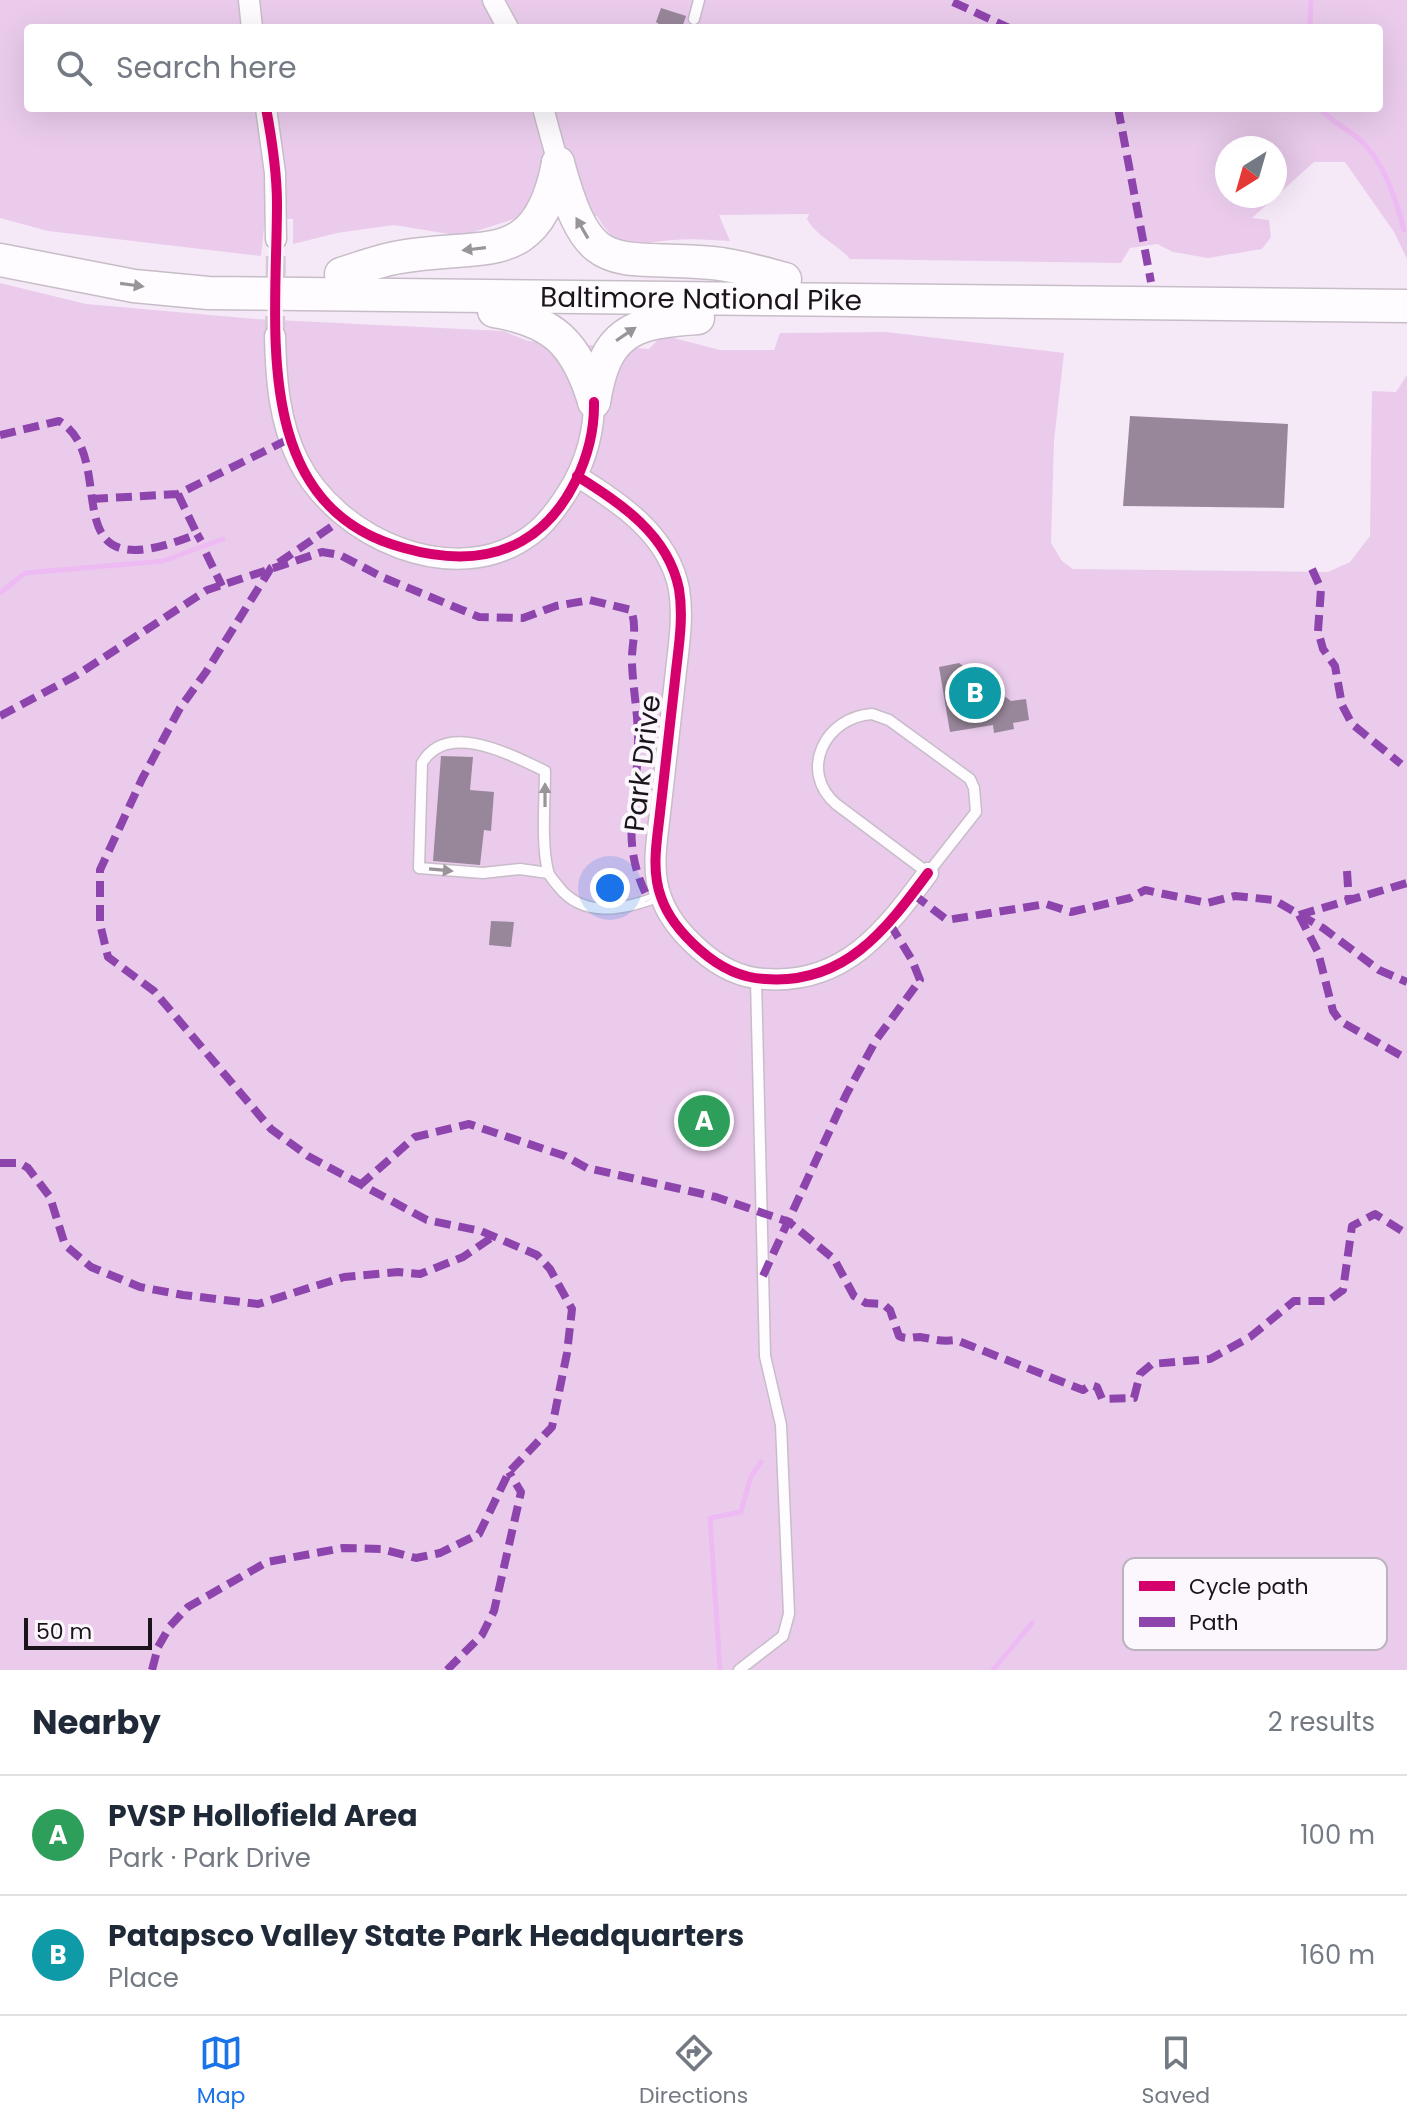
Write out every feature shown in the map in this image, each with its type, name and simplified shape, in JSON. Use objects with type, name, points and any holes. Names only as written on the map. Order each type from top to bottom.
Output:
[{"type":"main road","points":[[341,274],[398,257],[510,243],[529,233],[541,217],[552,193],[558,163]]},
{"type":"main road","points":[[558,163],[583,234],[609,255],[631,260],[715,263],[785,279]]},
{"type":"main road","name":"Baltimore National Pike","points":[[0,238],[96,257],[192,270],[1407,285]]},
{"type":"main road","name":"Baltimore National Pike","points":[[0,260],[134,286],[208,293],[1407,306]]},
{"type":"main road","points":[[404,297],[536,320],[562,338],[577,357],[594,402]]},
{"type":"main road","points":[[594,402],[599,373],[607,353],[628,331],[662,320],[811,301]]},
{"type":"street","points":[[249,0],[252,24]]},
{"type":"street","points":[[493,0],[506,24]]},
{"type":"street","points":[[267,112],[275,173],[276,239]]},
{"type":"street","points":[[544,112],[558,163]]},
{"type":"street","points":[[275,336],[282,415],[299,462],[324,499],[344,518],[384,542],[451,557],[504,549],[531,536],[544,524],[577,476],[592,437],[594,402]]},
{"type":"street","name":"Park Drive","points":[[577,476],[615,500],[644,525],[665,553],[679,588],[681,630],[655,858],[660,896],[677,926],[703,953],[736,973],[756,979],[777,980],[820,974],[857,956],[890,924],[928,873]]},
{"type":"lane","points":[[694,19],[699,0]]},
{"type":"lane","name":"Park Drive","points":[[872,714],[889,720],[970,779],[976,812],[928,873],[823,793],[816,765],[820,751],[831,734],[855,715],[872,714]]},
{"type":"lane","points":[[548,873],[520,869],[483,873],[419,868],[422,763],[429,752],[441,743],[467,743],[512,756],[545,771],[548,873],[562,891],[580,904],[605,910],[634,907],[660,896]]},
{"type":"lane","points":[[739,1670],[783,1636],[789,1614],[782,1437],[765,1356],[756,979]]},
{"type":"shaded area","points":[[0,0],[1407,0],[1407,259],[1394,232],[1345,162],[1314,162],[1287,186],[1287,136],[1215,136],[1215,208],[1263,208],[1252,218],[1269,220],[1271,237],[1262,249],[1208,258],[1173,252],[1157,244],[1130,248],[1121,263],[850,259],[816,230],[807,219],[809,214],[719,215],[730,241],[687,239],[638,244],[613,236],[597,216],[520,217],[461,236],[394,225],[337,233],[293,244],[293,219],[265,219],[261,256],[48,231],[0,218]]},
{"type":"shaded area","points":[[0,283],[86,304],[256,319],[503,331],[528,341],[649,349],[662,335],[720,350],[774,350],[780,333],[886,332],[1064,353],[1054,441],[1051,543],[1062,561],[1073,569],[1328,572],[1350,562],[1370,536],[1372,391],[1396,392],[1407,375],[1407,1670],[0,1670]]},
{"type":"building","points":[[661,8],[686,16],[683,24],[656,22]]},
{"type":"building","points":[[1130,416],[1288,424],[1284,508],[1123,506]]},
{"type":"building","points":[[959,663],[1011,701],[1026,699],[1029,720],[1013,723],[1014,729],[994,733],[993,725],[950,732],[939,667]]},
{"type":"building","points":[[441,756],[473,757],[470,790],[494,792],[491,831],[484,830],[480,865],[433,861]]},
{"type":"building","points":[[491,921],[514,922],[511,947],[489,945]]},
{"type":"waterway","points":[[1310,24],[1311,0]]},
{"type":"waterway","points":[[1323,112],[1359,139],[1375,158],[1393,193],[1404,230]]},
{"type":"waterway","points":[[0,593],[25,573],[163,561],[223,539]]},
{"type":"waterway","points":[[720,1670],[710,1518],[741,1512],[751,1476],[761,1462]]},
{"type":"waterway","points":[[993,1670],[1032,1623]]},
{"type":"tunnel","points":[[275,336],[276,239]]},
{"type":"marked path","points":[[953,2],[1000,24]]},
{"type":"marked path","points":[[1119,112],[1151,282]]},
{"type":"marked path","points":[[0,435],[59,421],[77,440],[86,464],[95,515],[103,536],[120,548],[150,549],[197,534],[201,541]]},
{"type":"marked path","points":[[92,499],[178,494],[289,439]]},
{"type":"marked path","points":[[178,494],[197,534]]},
{"type":"marked path","points":[[152,1670],[158,1647],[170,1626],[188,1607],[267,1562],[343,1548],[381,1549],[416,1558],[440,1553],[479,1534],[509,1472],[552,1427],[567,1353],[572,1309],[550,1269],[537,1255],[481,1231],[427,1220],[308,1156],[271,1129],[154,991],[108,957],[100,924],[100,870],[142,779],[180,708],[271,568],[344,518]]},
{"type":"marked path","points":[[0,716],[77,675],[207,590],[322,552],[340,555],[382,577],[479,617],[523,618],[556,606],[590,600],[631,610],[638,732],[632,837],[639,878],[649,900]]},
{"type":"marked path","points":[[206,553],[222,586]]},
{"type":"marked path","points":[[1312,569],[1321,589],[1318,631],[1323,649],[1335,666],[1342,705],[1352,724],[1401,764]]},
{"type":"marked path","points":[[1347,871],[1349,902]]},
{"type":"marked path","points":[[1299,915],[1407,883]]},
{"type":"marked path","points":[[913,894],[947,920],[1046,904],[1071,912],[1130,898],[1145,890],[1207,903],[1235,896],[1274,900],[1323,928],[1379,970],[1407,982]]},
{"type":"marked path","points":[[1299,915],[1318,952],[1333,1011],[1340,1021],[1407,1059]]},
{"type":"marked path","points":[[763,1276],[846,1095],[876,1040],[920,980],[890,924]]},
{"type":"marked path","points":[[359,1186],[415,1137],[469,1124],[565,1156],[587,1168],[716,1197],[789,1222],[834,1259],[854,1296],[866,1303],[883,1304],[890,1310],[899,1336],[956,1340],[1083,1390],[1091,1385],[1097,1387],[1102,1399],[1134,1398],[1140,1374],[1152,1364],[1210,1359],[1250,1337],[1294,1301],[1328,1301],[1343,1290],[1352,1226],[1375,1214],[1407,1234]]},
{"type":"marked path","points":[[0,1163],[20,1163],[28,1168],[50,1197],[65,1245],[91,1267],[140,1287],[183,1295],[258,1304],[344,1277],[398,1272],[420,1274],[463,1257],[494,1236]]},
{"type":"marked path","points":[[447,1670],[482,1635],[494,1611],[521,1492],[509,1472]]},
{"type":"cycle path","points":[[267,112],[276,180],[276,356],[282,406],[296,453],[319,494],[354,526],[404,548],[449,556],[479,555],[522,541],[553,515],[576,481],[590,442],[594,402]]},
{"type":"cycle path","points":[[577,476],[610,497],[653,536],[673,569],[679,589],[680,634],[655,866],[664,905],[682,933],[714,961],[747,976],[793,979],[818,973],[840,963],[878,934],[928,873]]},
{"type":"place","name":"Patapsco Valley State Park Headquarters","points":[[975,693]]},
{"type":"place","name":"PVSP Hollofield Area","points":[[704,1121]]}]
